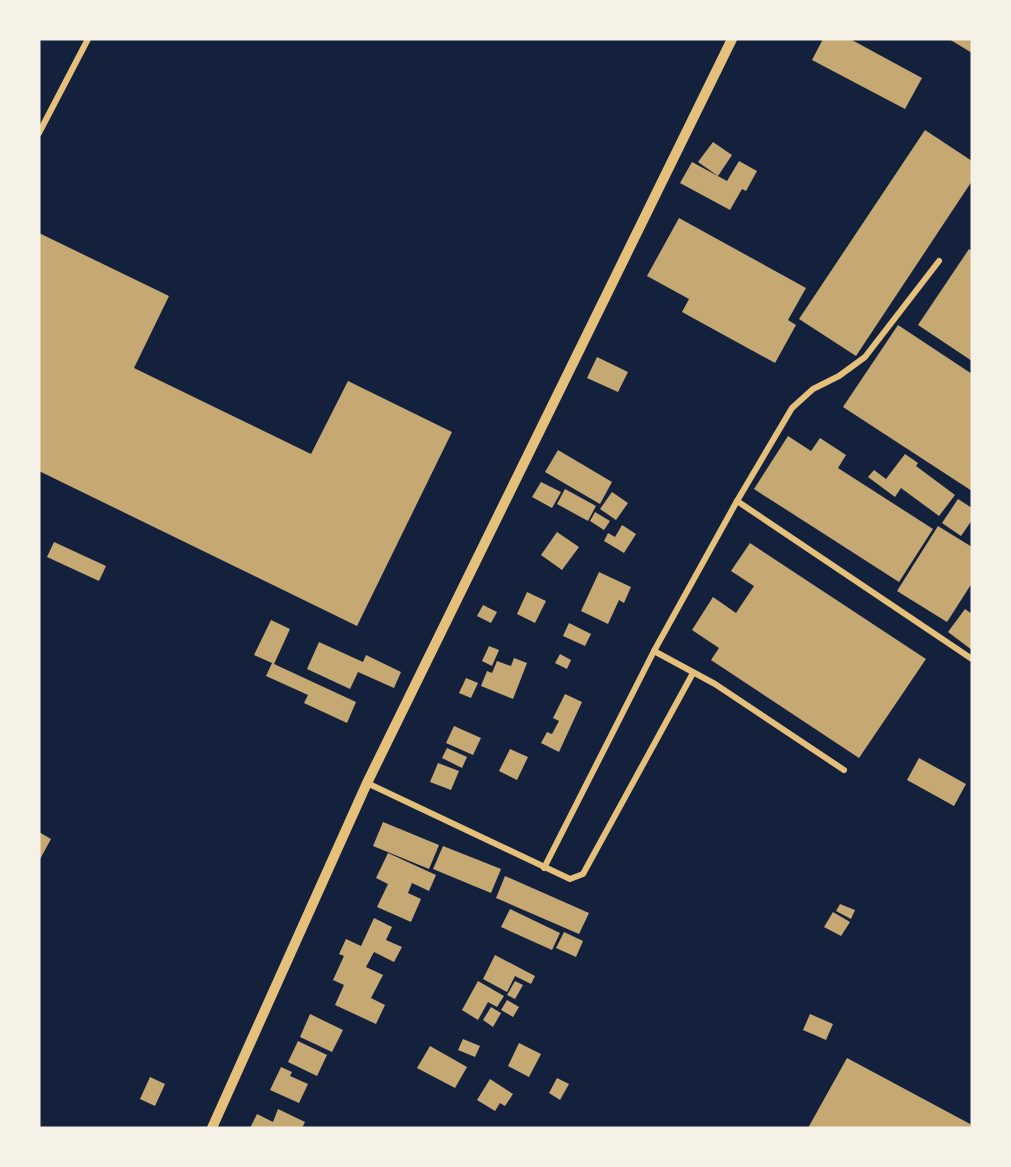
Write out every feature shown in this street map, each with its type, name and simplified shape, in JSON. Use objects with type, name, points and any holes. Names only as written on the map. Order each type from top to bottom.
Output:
[{"type":"street","points":[[39,132],[88,39]]},
{"type":"street","points":[[212,1128],[367,783],[732,39]]},
{"type":"street","points":[[544,868],[654,651],[737,501],[792,408],[813,389],[839,376],[865,357],[939,261]]},
{"type":"street","points":[[737,501],[972,659]]},
{"type":"street","points":[[654,651],[715,684],[844,770]]},
{"type":"street","points":[[367,783],[570,879],[584,874],[693,673]]},
{"type":"building","points":[[823,39],[850,39],[922,78],[905,109],[812,60]]},
{"type":"building","points":[[949,39],[972,39],[972,53]]},
{"type":"building","points":[[925,130],[972,161],[972,181],[856,356],[799,319]]},
{"type":"building","points":[[713,142],[732,155],[718,176],[698,162]]},
{"type":"building","points":[[739,161],[757,171],[746,191],[742,189],[730,210],[680,183],[692,162],[727,181]]},
{"type":"building","points":[[679,218],[806,288],[788,320],[796,325],[775,363],[682,312],[689,299],[647,276]]},
{"type":"building","points":[[39,233],[169,296],[134,368],[311,454],[348,381],[452,432],[357,626],[39,471]]},
{"type":"building","points":[[969,249],[972,251],[972,361],[918,325]]},
{"type":"building","points":[[898,325],[972,374],[972,491],[843,407]]},
{"type":"building","points":[[597,357],[628,372],[618,392],[587,378]]},
{"type":"building","points":[[788,436],[811,451],[820,438],[846,455],[838,468],[933,529],[899,582],[754,489]]},
{"type":"building","points":[[558,450],[612,482],[600,504],[545,472]]},
{"type":"building","points":[[905,454],[918,463],[916,466],[955,495],[939,516],[901,488],[895,497],[868,477],[874,470],[886,479]]},
{"type":"building","points":[[541,482],[561,492],[552,508],[532,497]]},
{"type":"building","points":[[565,489],[596,506],[588,521],[557,504]]},
{"type":"building","points":[[612,492],[628,503],[616,520],[600,509]]},
{"type":"building","points":[[958,499],[972,508],[972,520],[961,536],[942,523]]},
{"type":"building","points":[[595,512],[610,521],[604,530],[590,521]]},
{"type":"building","points":[[622,525],[636,534],[624,553],[604,541],[608,533],[615,537]]},
{"type":"building","points":[[938,526],[972,547],[972,583],[947,622],[897,591]]},
{"type":"building","points":[[557,532],[579,547],[562,570],[541,555]]},
{"type":"building","points":[[54,542],[106,566],[99,581],[47,557]]},
{"type":"building","points":[[750,543],[926,659],[859,758],[711,660],[719,648],[692,630],[713,597],[736,613],[754,586],[731,571]]},
{"type":"building","points":[[599,572],[631,587],[624,603],[619,600],[608,624],[581,611]]},
{"type":"building","points":[[527,592],[546,601],[535,623],[517,614]]},
{"type":"building","points":[[483,605],[497,612],[491,623],[477,616]]},
{"type":"building","points":[[965,609],[972,614],[972,650],[948,632]]},
{"type":"building","points":[[271,620],[290,629],[274,664],[356,702],[347,723],[304,703],[308,695],[266,676],[272,663],[254,655]]},
{"type":"building","points":[[569,623],[591,634],[585,646],[563,636]]},
{"type":"building","points":[[319,642],[363,662],[366,655],[401,672],[394,688],[358,672],[350,689],[307,669]]},
{"type":"building","points":[[489,646],[499,650],[492,666],[482,661]]},
{"type":"building","points":[[560,654],[571,660],[567,669],[555,663]]},
{"type":"building","points":[[514,658],[527,663],[513,699],[481,686],[487,671],[492,673],[497,661],[511,666]]},
{"type":"building","points":[[466,678],[478,683],[471,698],[459,693]]},
{"type":"building","points":[[565,694],[582,702],[559,752],[541,743],[547,732],[552,734],[559,721],[553,718]]},
{"type":"building","points":[[454,726],[481,738],[473,755],[446,743]]},
{"type":"building","points":[[447,748],[467,757],[462,768],[442,758]]},
{"type":"building","points":[[510,749],[528,757],[517,780],[499,771]]},
{"type":"building","points":[[919,758],[966,784],[954,806],[907,780]]},
{"type":"building","points":[[438,763],[459,771],[451,790],[430,782]]},
{"type":"building","points":[[383,822],[439,845],[429,869],[373,846]]},
{"type":"building","points":[[39,832],[51,839],[39,861]]},
{"type":"building","points":[[443,846],[501,869],[491,893],[433,869]]},
{"type":"building","points":[[388,853],[436,875],[429,891],[412,883],[408,893],[421,899],[411,922],[377,907],[388,884],[376,878]]},
{"type":"building","points":[[505,876],[589,913],[579,934],[496,898]]},
{"type":"building","points":[[840,904],[855,910],[851,919],[836,911]]},
{"type":"building","points":[[510,909],[560,933],[552,950],[501,927]]},
{"type":"building","points":[[833,912],[850,922],[841,936],[824,927]]},
{"type":"building","points":[[374,918],[392,927],[386,940],[402,947],[394,962],[374,952],[366,967],[383,975],[371,998],[385,1005],[376,1024],[335,1005],[344,985],[333,980],[344,956],[339,954],[346,939],[361,946]]},
{"type":"building","points":[[564,932],[583,941],[576,957],[556,948]]},
{"type":"building","points":[[495,955],[535,976],[531,984],[515,976],[507,992],[483,979]]},
{"type":"building","points":[[478,981],[504,996],[497,1007],[488,1002],[478,1020],[462,1010]]},
{"type":"building","points":[[515,981],[523,985],[515,999],[507,995]]},
{"type":"building","points":[[507,1000],[519,1007],[513,1017],[501,1010]]},
{"type":"building","points":[[491,1007],[501,1013],[493,1027],[483,1020]]},
{"type":"building","points":[[310,1014],[343,1030],[332,1052],[300,1037]]},
{"type":"building","points":[[810,1014],[833,1024],[826,1040],[803,1030]]},
{"type":"building","points":[[463,1039],[480,1046],[475,1057],[458,1050]]},
{"type":"building","points":[[298,1041],[327,1055],[317,1076],[288,1062]]},
{"type":"building","points":[[519,1043],[541,1054],[529,1077],[508,1066]]},
{"type":"building","points":[[430,1046],[467,1067],[455,1088],[417,1068]]},
{"type":"building","points":[[847,1058],[972,1125],[972,1128],[808,1128]]},
{"type":"building","points":[[281,1067],[292,1072],[290,1076],[308,1084],[299,1103],[270,1090]]},
{"type":"building","points":[[150,1077],[165,1084],[155,1106],[140,1099]]},
{"type":"building","points":[[557,1078],[569,1084],[560,1100],[549,1093]]},
{"type":"building","points":[[490,1079],[513,1094],[505,1106],[500,1103],[495,1111],[477,1100]]},
{"type":"building","points":[[278,1109],[305,1122],[302,1128],[250,1128],[257,1114],[273,1122]]}]
